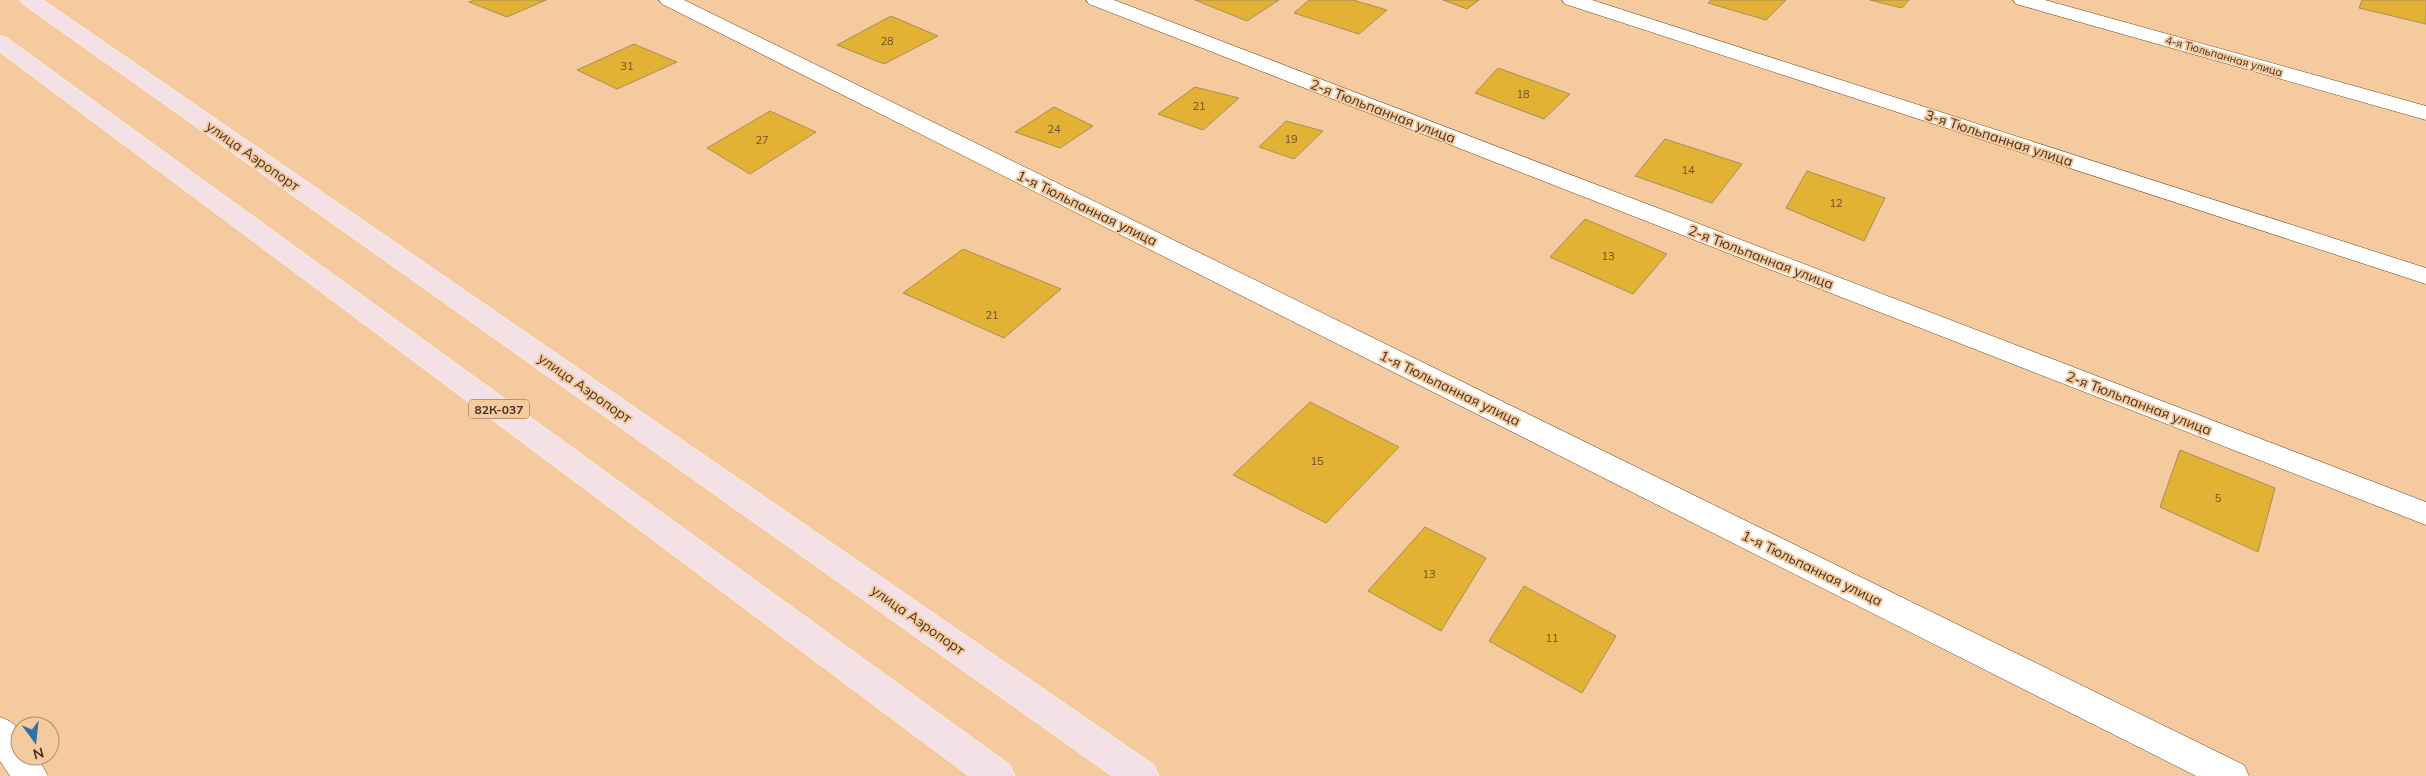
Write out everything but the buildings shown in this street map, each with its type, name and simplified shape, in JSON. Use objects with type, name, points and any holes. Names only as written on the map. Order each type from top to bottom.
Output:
[{"type":"main road","name":"улица Аэропорт","points":[[30,0],[1141,776]]},
{"type":"main road","name":"82К-037","points":[[0,42],[997,776]]},
{"type":"street","name":"1-я Тюльпанная улица","points":[[669,0],[2231,776]]},
{"type":"street","name":"2-я Тюльпанная улица","points":[[1096,0],[2426,514]]},
{"type":"street","name":"3-я Тюльпанная улица","points":[[1572,0],[2426,276]]},
{"type":"street","name":"4-я Тюльпанная улица","points":[[2023,0],[2426,113]]},
{"type":"street","points":[[0,732],[30,776]]}]
